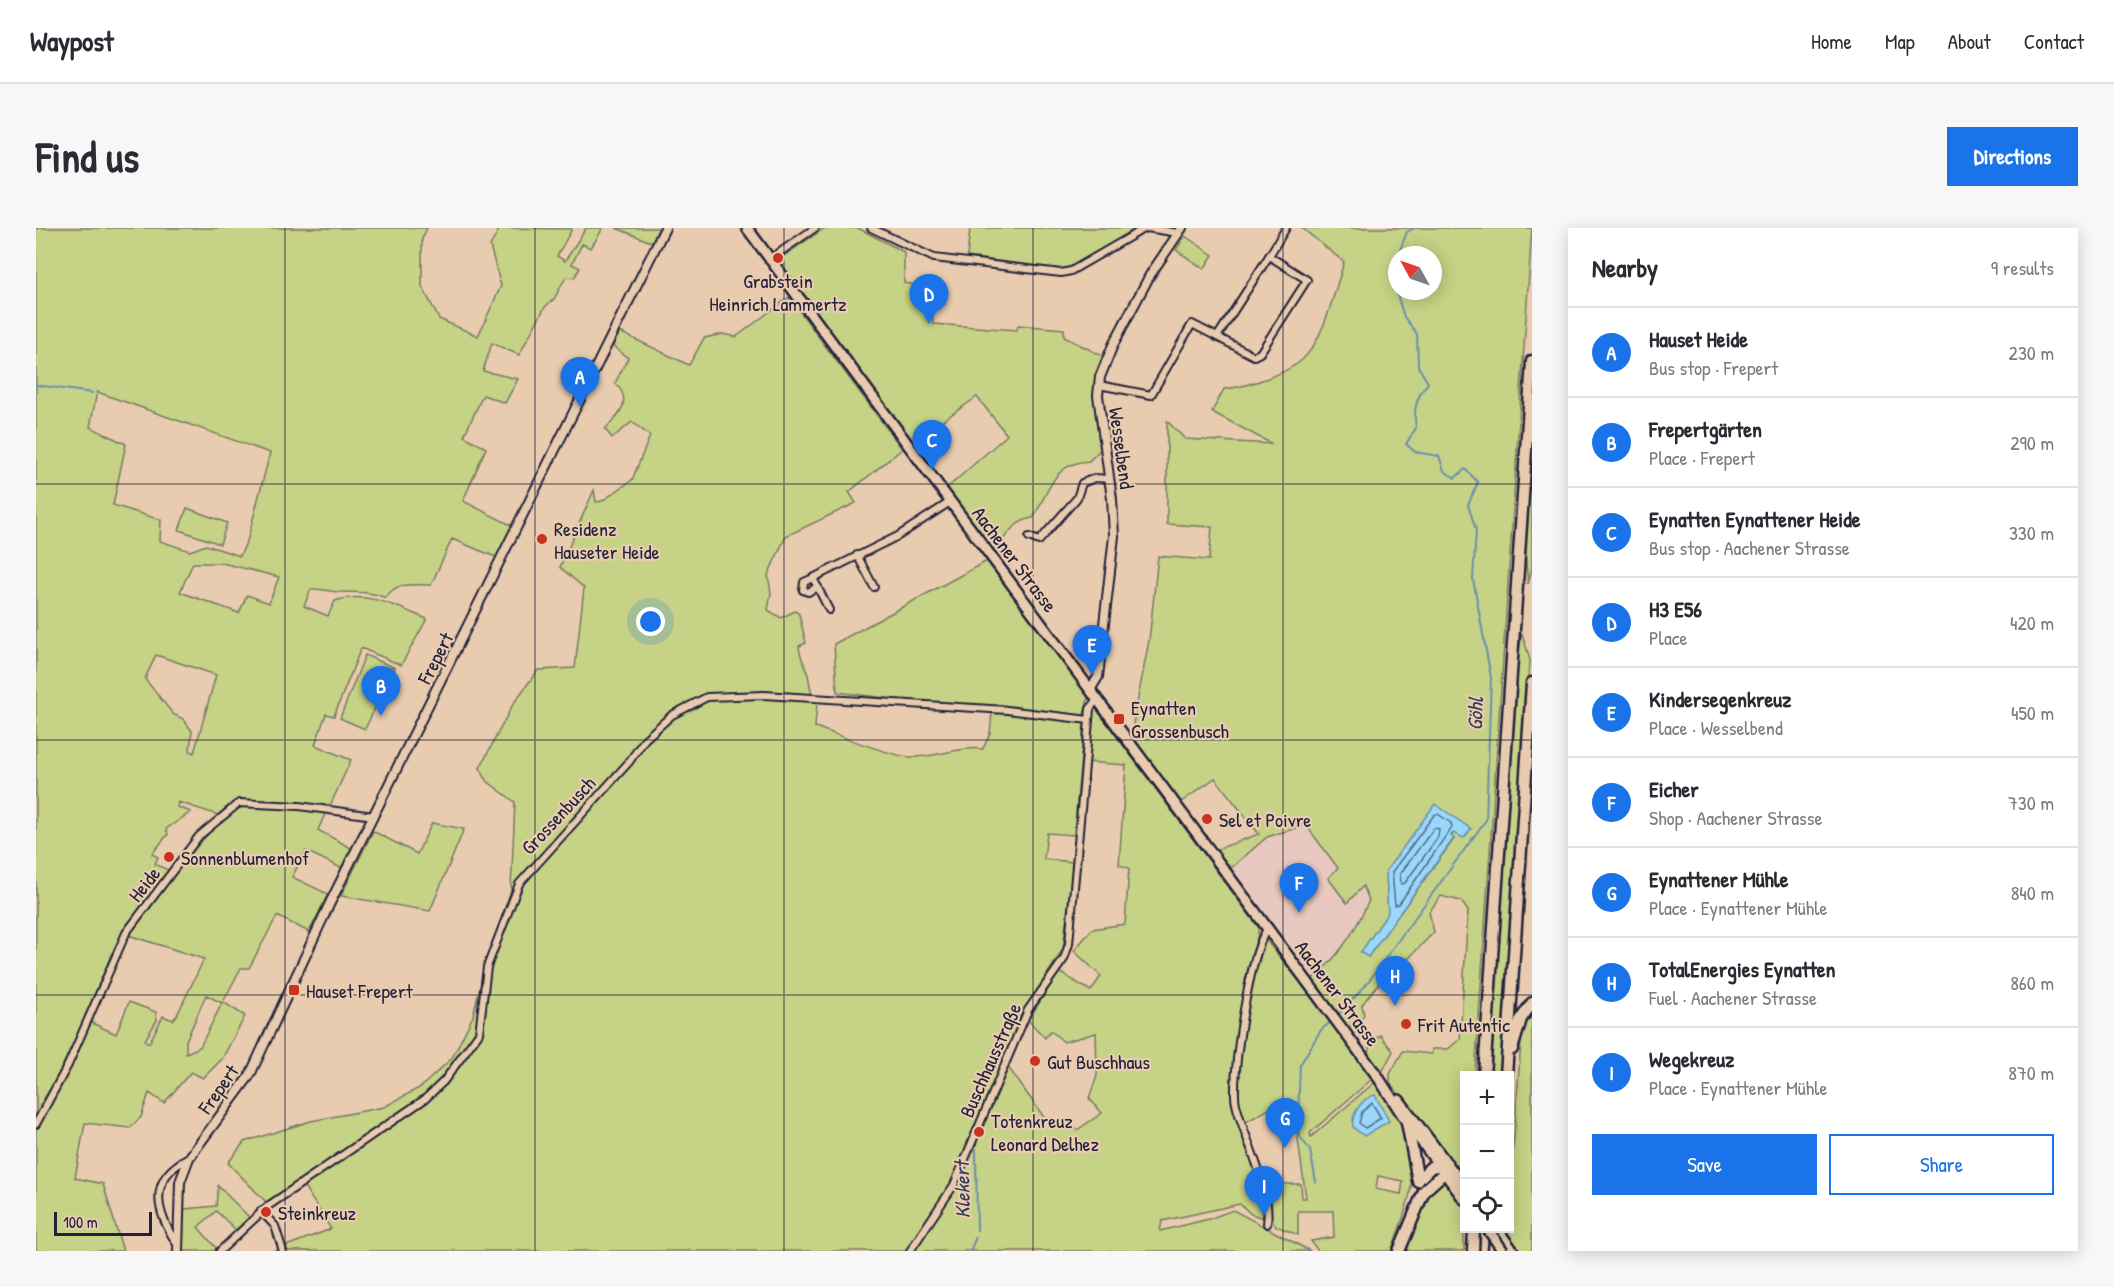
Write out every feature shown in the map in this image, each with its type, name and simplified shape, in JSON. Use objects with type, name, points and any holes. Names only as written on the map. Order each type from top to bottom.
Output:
[{"type":"highway","points":[[1484,1071],[1532,361]]},
{"type":"highway","points":[[1506,1071],[1532,683]]},
{"type":"highway","points":[[1507,1063],[1521,1019],[1532,1003]]},
{"type":"highway","points":[[1407,1122],[1418,1180],[1416,1205]]},
{"type":"highway","points":[[1418,1180],[1423,1172],[1448,1171]]},
{"type":"highway","points":[[1398,1251],[1416,1205],[1429,1183],[1448,1171]]},
{"type":"highway","points":[[1473,1251],[1474,1233]]},
{"type":"highway","points":[[1494,1251],[1496,1233]]},
{"type":"main road","name":"Aachener Strasse","points":[[747,228],[1385,1086],[1407,1122],[1460,1182]]},
{"type":"main road","name":"Aachener Strasse","points":[[1385,1086],[1403,1104],[1460,1191]]},
{"type":"main road","points":[[1490,1233],[1503,1251]]},
{"type":"main road","points":[[1500,1233],[1513,1251]]},
{"type":"street","name":"Frepert","points":[[178,1249],[180,1182],[189,1158],[250,1075],[374,816],[665,228]]},
{"type":"street","points":[[770,259],[815,228]]},
{"type":"street","points":[[871,228],[934,258],[1060,273],[1071,272],[1147,228],[1180,231]]},
{"type":"street","points":[[1217,337],[1286,228]]},
{"type":"street","name":"Wesselbend","points":[[1090,690],[1098,677],[1114,536],[1099,385],[1103,366],[1113,345],[1150,275],[1180,231]]},
{"type":"street","points":[[1099,385],[1151,395],[1192,324],[1254,356],[1268,345],[1307,280],[1269,256]]},
{"type":"street","points":[[1029,537],[1039,541],[1077,498],[1082,483],[1086,480],[1109,479]]},
{"type":"street","points":[[818,587],[808,592],[803,591],[804,582],[908,530],[950,502]]},
{"type":"street","points":[[857,555],[874,587]]},
{"type":"street","points":[[813,578],[830,610]]},
{"type":"street","name":"Grossenbusch","points":[[220,1251],[261,1211],[425,1099],[444,1082],[479,1033],[487,967],[519,884],[629,762],[645,739],[672,715],[707,697],[764,695],[1007,710],[1089,720]]},
{"type":"street","name":"Buschhausstraße","points":[[910,1251],[954,1185],[1029,1010],[1064,959],[1069,944],[1090,709],[1097,699]]},
{"type":"street","name":"Heide","points":[[36,1124],[68,1065],[112,959],[126,933],[200,836],[239,803],[299,806],[374,816]]},
{"type":"street","points":[[1267,1224],[1258,1168],[1235,1095],[1247,994],[1260,938],[1268,929]]},
{"type":"street","name":"Frepert","points":[[178,1249],[164,1217],[158,1191],[166,1173],[189,1158]]},
{"type":"street","points":[[261,1211],[275,1226],[283,1251]]},
{"type":"shaded area","points":[[1307,825],[1338,868],[1328,878],[1347,903],[1363,886],[1369,900],[1352,933],[1328,966],[1311,980],[1230,869],[1267,837]]},
{"type":"green space","points":[[36,228],[427,228],[422,239],[422,286],[439,319],[478,336],[501,286],[490,246],[500,228],[572,229],[557,256],[565,261],[586,228],[603,228],[591,248],[582,244],[572,264],[580,268],[574,278],[566,277],[554,299],[545,307],[519,355],[492,343],[483,371],[518,379],[505,403],[483,395],[464,436],[486,448],[463,501],[513,526],[498,558],[452,539],[431,585],[400,586],[386,598],[369,593],[311,589],[304,606],[328,616],[335,601],[359,597],[382,601],[427,619],[401,665],[361,648],[334,716],[326,714],[315,745],[351,760],[330,806],[242,799],[234,801],[218,815],[178,802],[177,807],[191,812],[166,829],[168,834],[152,854],[158,857],[155,864],[172,872],[126,928],[110,957],[83,1024],[54,1083],[40,1105],[51,1101],[90,1022],[116,1034],[129,1002],[156,1012],[157,1020],[145,1040],[149,1043],[163,1016],[173,1020],[177,1015],[204,959],[128,935],[185,861],[220,823],[236,810],[250,805],[326,812],[318,830],[351,848],[341,868],[306,851],[292,877],[328,894],[309,932],[277,916],[249,968],[241,968],[223,1002],[245,1016],[222,1059],[203,1078],[191,1072],[164,1103],[149,1093],[141,1117],[130,1128],[85,1123],[75,1178],[103,1184],[123,1251],[36,1251]],"holes":[[[97,392],[270,453],[248,538],[240,556],[206,545],[190,551],[160,541],[161,520],[113,505],[126,444],[90,427]],[[193,563],[222,563],[279,577],[269,603],[247,595],[239,613],[180,592]],[[156,655],[216,675],[194,753],[190,751],[192,731],[183,719],[173,714],[145,679]],[[206,995],[222,1003],[200,1047],[186,1053],[186,1041]]]},
{"type":"green space","points":[[616,228],[659,228],[651,242]]},
{"type":"green space","points":[[825,228],[858,228],[904,252],[904,283],[930,287],[933,324],[1017,330],[1018,325],[1064,329],[1064,337],[1105,357],[1095,379],[1100,450],[1089,461],[1067,467],[1060,473],[1048,489],[1033,518],[1015,526],[994,554],[947,488],[1007,435],[977,397],[913,441],[778,260]]},
{"type":"green space","points":[[970,228],[1177,228],[1172,236],[1145,231],[1069,270],[967,257]]},
{"type":"green space","points":[[1302,228],[1532,228],[1475,1071],[1460,1071],[1460,1173],[1390,1083],[1390,1074],[1403,1051],[1432,1054],[1432,1049],[1448,1049],[1460,1039],[1468,911],[1461,901],[1441,896],[1429,912],[1434,932],[1406,961],[1402,957],[1371,992],[1362,1005],[1364,1015],[1359,1022],[1346,1026],[1311,980],[1337,954],[1358,922],[1369,900],[1363,886],[1347,903],[1328,878],[1338,868],[1306,825],[1267,837],[1230,869],[1215,850],[1259,834],[1215,778],[1180,803],[1131,734],[1149,641],[1158,556],[1209,560],[1212,527],[1167,524],[1167,421],[1185,439],[1272,444],[1212,412],[1224,389],[1254,383],[1276,375],[1302,360],[1317,340],[1328,314],[1344,262]],"holes":[[[1435,805],[1470,829],[1451,836],[1454,839],[1368,957],[1361,952],[1388,913],[1386,871]]]},
{"type":"green space","points":[[1185,236],[1213,255],[1204,269],[1176,250]]},
{"type":"green space","points":[[789,297],[902,449],[849,492],[856,503],[786,536],[768,575],[771,593],[768,610],[781,618],[795,611],[799,614],[806,643],[799,646],[801,658],[808,675],[811,692],[817,703],[815,727],[876,749],[909,757],[965,749],[983,749],[990,733],[992,713],[1081,719],[1084,724],[1074,835],[1047,833],[1044,859],[1073,862],[1063,949],[1026,1008],[981,1129],[1008,1067],[1051,1127],[1068,1119],[1077,1130],[1102,1113],[1089,1098],[1097,1076],[1096,1033],[1064,1042],[1051,1031],[1045,1038],[1028,1020],[1059,972],[1091,991],[1101,976],[1074,951],[1092,929],[1125,924],[1129,868],[1119,865],[1126,765],[1087,762],[1094,706],[1259,928],[1237,1026],[1232,1099],[1252,1154],[1263,1218],[1251,1214],[1240,1204],[1162,1221],[1160,1231],[1209,1219],[1233,1210],[1310,1251],[273,1251],[331,1229],[300,1180],[266,1202],[228,1163],[244,1142],[311,1121],[384,1107],[421,1087],[452,1058],[473,1016],[486,962],[511,890],[515,802],[487,781],[480,768],[513,704],[538,670],[575,668],[584,588],[560,567],[594,490],[596,502],[602,501],[632,480],[650,436],[632,422],[612,438],[605,429],[620,413],[624,401],[615,383],[628,358],[613,346],[620,332],[689,365],[704,338],[723,334],[736,337]]},
{"type":"green space","points":[[1532,416],[1532,568],[1528,584],[1524,542]]},
{"type":"green space","points":[[187,508],[227,523],[220,544],[179,530]]},
{"type":"green space","points":[[987,561],[1089,695],[1084,715],[992,711],[837,692],[834,644]]},
{"type":"green space","points":[[1522,633],[1530,660],[1502,1071],[1489,1071],[1516,669]]},
{"type":"green space","points":[[365,655],[395,668],[383,693],[378,691],[373,702],[377,704],[365,729],[340,718]]},
{"type":"green space","points":[[432,823],[464,829],[430,911],[341,896],[373,831],[417,854]]},
{"type":"green space","points":[[1265,939],[1328,1016],[1372,1079],[1310,1133],[1311,1137],[1375,1082],[1403,1126],[1410,1145],[1413,1164],[1412,1182],[1401,1225],[1391,1251],[1318,1251],[1311,1241],[1334,1237],[1333,1211],[1298,1211],[1298,1235],[1276,1226],[1272,1220],[1265,1184],[1301,1184],[1302,1198],[1306,1198],[1295,1118],[1278,1104],[1246,1122],[1238,1101],[1247,1005]],"holes":[[[1378,1176],[1403,1181],[1401,1194],[1376,1189]]]},
{"type":"green space","points":[[1532,1013],[1532,1251],[1520,1251],[1508,1233],[1514,1233],[1514,1136],[1521,1042],[1525,1023]]},
{"type":"green space","points":[[1380,1035],[1393,1051],[1382,1072],[1368,1054],[1370,1043]]},
{"type":"green space","points":[[1442,1182],[1449,1186],[1460,1202],[1460,1233],[1464,1233],[1464,1251],[1406,1251],[1429,1193]]},
{"type":"green space","points":[[218,1186],[249,1217],[236,1230],[216,1211],[198,1227],[216,1248],[214,1251],[182,1251],[184,1209],[216,1206]]},
{"type":"water","points":[[1435,804],[1471,829],[1464,838],[1453,833],[1451,836],[1454,838],[1368,957],[1361,952],[1388,913],[1386,871]]},
{"type":"water","points":[[1375,1095],[1389,1121],[1364,1136],[1353,1127],[1354,1117],[1362,1103]]},
{"type":"waterway","name":"Göhl","points":[[1402,246],[1407,232],[1414,228]]},
{"type":"waterway","name":"Göhl","points":[[1337,1016],[1365,986],[1486,820],[1491,678],[1473,579],[1476,530],[1468,505],[1478,482],[1465,469],[1455,478],[1444,471],[1439,456],[1415,452],[1406,444],[1416,428],[1416,404],[1428,383],[1418,366],[1417,334],[1404,317],[1399,300]]},
{"type":"waterway","points":[[36,385],[92,393]]},
{"type":"waterway","name":"Göhl","points":[[1316,1182],[1310,1150],[1300,1137],[1298,1118],[1300,1065],[1321,1030],[1333,1020]]},
{"type":"waterway","name":"Klekert","points":[[976,1149],[977,1230]]},
{"type":"waterway","name":"Klekert","points":[[970,1251],[976,1237]]},
{"type":"place","name":"Grabstein Heinrich Lammertz","points":[[778,258]]},
{"type":"place","name":"H3 E56","points":[[929,324]]},
{"type":"place","name":"Hauset Heide","points":[[580,407]]},
{"type":"place","name":"Eynatten Eynattener Heide","points":[[932,470]]},
{"type":"place","name":"Residenz Hauseter Heide","points":[[542,539]]},
{"type":"place","name":"Kindersegenkreuz","points":[[1092,675]]},
{"type":"place","name":"Frepertgärten","points":[[381,716]]},
{"type":"place","name":"Eynatten Grossenbusch","points":[[1119,719]]},
{"type":"place","name":"Sel et Poivre","points":[[1207,819]]},
{"type":"place","name":"Sonnenblumenhof","points":[[169,857]]},
{"type":"place","name":"Eicher","points":[[1299,913]]},
{"type":"place","name":"Hauset Frepert","points":[[294,990]]},
{"type":"place","name":"TotalEnergies Eynatten","points":[[1395,1006]]},
{"type":"place","name":"Frit Autentic","points":[[1406,1024]]},
{"type":"place","name":"Gut Buschhaus","points":[[1035,1061]]},
{"type":"place","name":"Totenkreuz Leonard Delhez","points":[[979,1132]]},
{"type":"place","name":"Eynattener Mühle","points":[[1285,1148]]},
{"type":"place","name":"Steinkreuz","points":[[266,1212]]},
{"type":"place","name":"Wegekreuz","points":[[1264,1216]]}]
